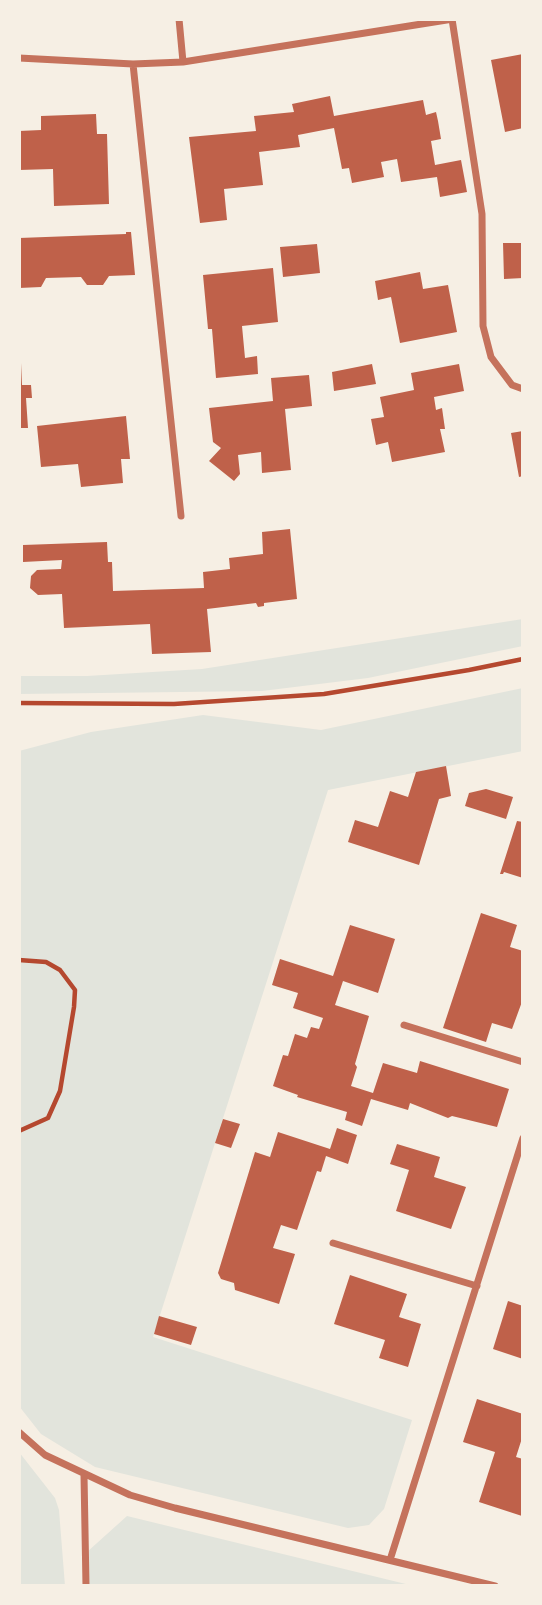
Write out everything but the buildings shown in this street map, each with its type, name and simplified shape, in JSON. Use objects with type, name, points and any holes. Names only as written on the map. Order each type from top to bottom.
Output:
[{"type":"street","points":[[179,19],[183,62]]},
{"type":"street","points":[[19,58],[133,64],[183,62],[453,19],[482,214],[483,326],[491,357],[512,385],[523,389]]},
{"type":"street","points":[[133,64],[181,516]]},
{"type":"street","points":[[404,1025],[523,1062]]},
{"type":"street","points":[[390,1560],[523,1138]]},
{"type":"street","points":[[333,1243],[477,1286]]},
{"type":"street","points":[[19,1432],[45,1455],[130,1495],[495,1586]]},
{"type":"street","points":[[84,1475],[86,1586]]},
{"type":"path","points":[[19,703],[174,704],[324,694],[523,659]]},
{"type":"path","points":[[19,960],[46,962],[60,970],[75,990],[60,1091],[48,1118],[19,1131]]},
{"type":"shaded area","points":[[523,619],[523,646],[368,678],[262,691],[19,694],[19,676],[87,676],[202,669]]},
{"type":"shaded area","points":[[523,688],[523,751],[328,790],[153,1337],[412,1420],[384,1509],[369,1525],[348,1528],[95,1467],[41,1434],[19,1406],[19,751],[91,732],[203,715],[321,730]]},
{"type":"shaded area","points":[[19,1452],[55,1498],[59,1510],[65,1586],[19,1586]]},
{"type":"shaded area","points":[[127,1516],[414,1586],[87,1586],[87,1552]]}]
